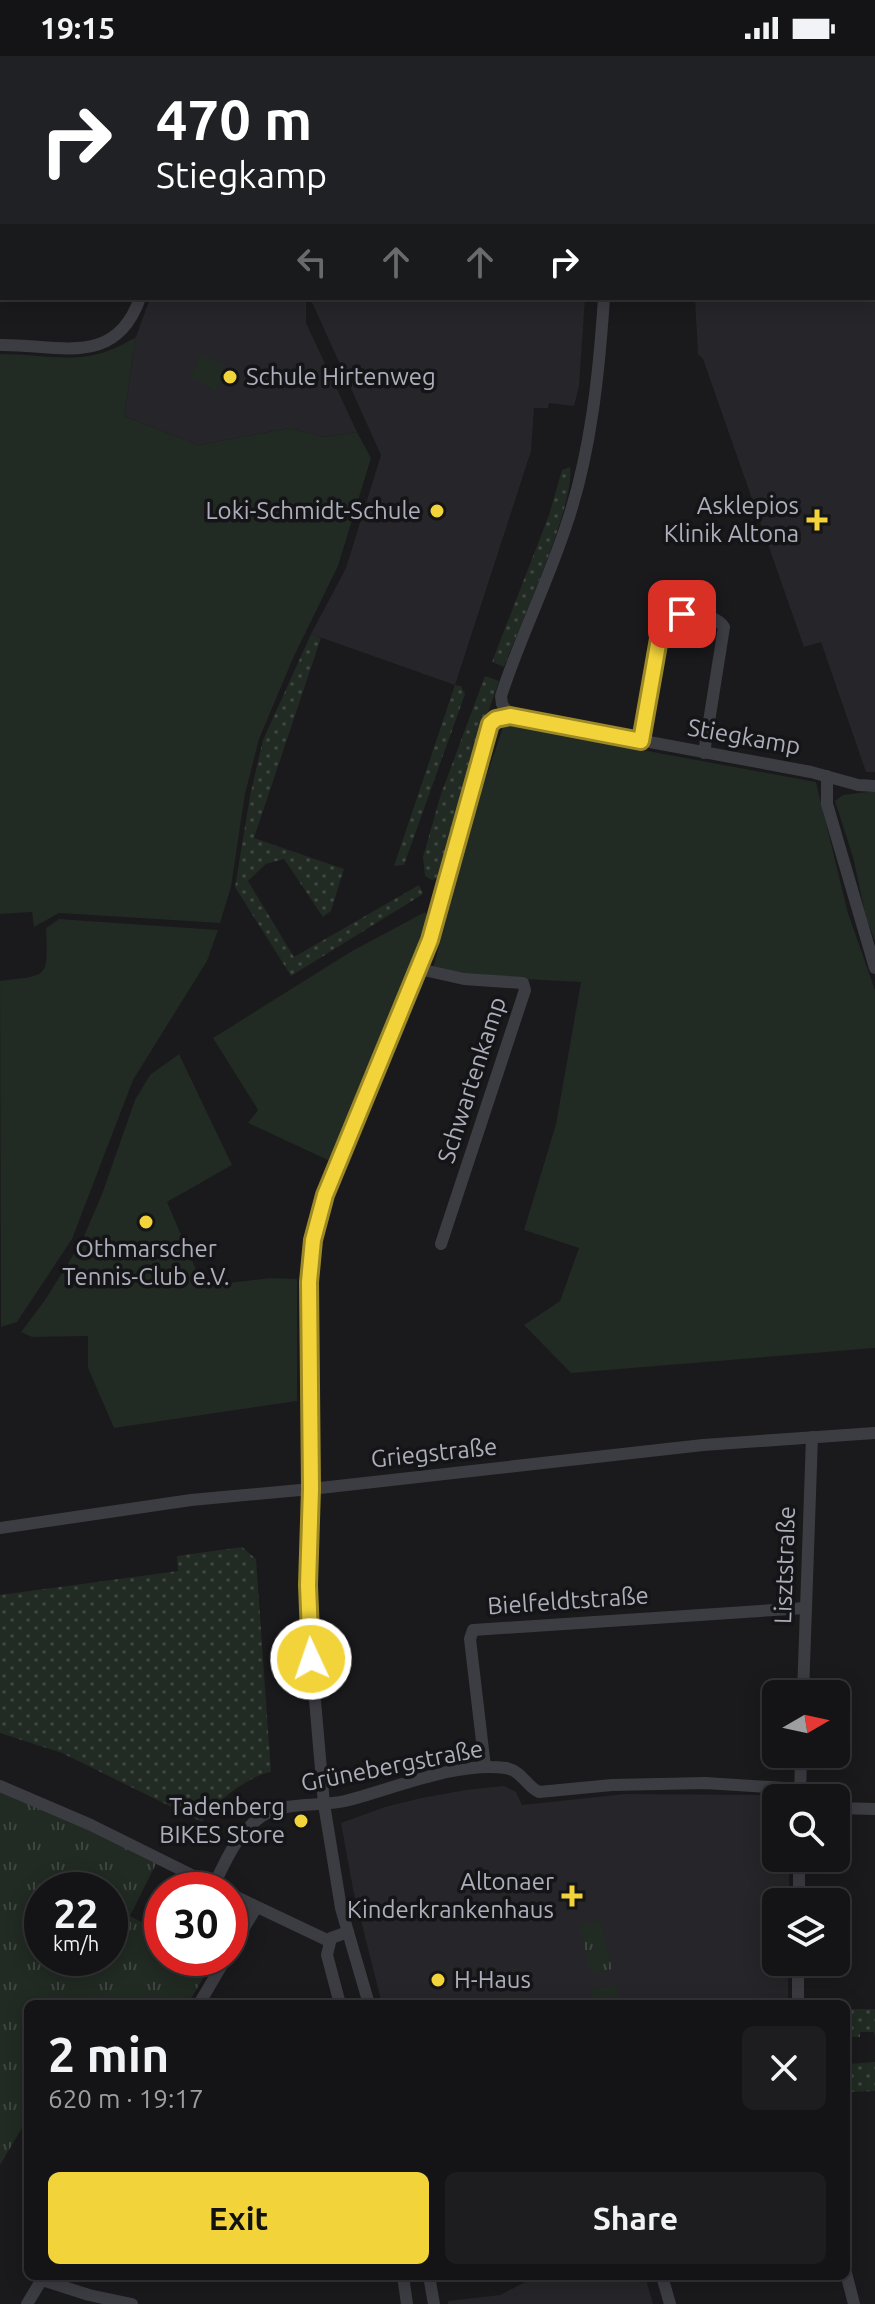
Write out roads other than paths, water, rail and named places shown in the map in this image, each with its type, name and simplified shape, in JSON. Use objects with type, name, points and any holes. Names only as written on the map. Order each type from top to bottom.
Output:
[{"type":"street","points":[[0,345],[77,349],[96,345],[112,339],[124,329],[139,300]]},
{"type":"street","points":[[368,2000],[341,1908],[324,1804],[309,1631],[309,1282],[313,1240],[325,1195],[419,969],[490,724],[496,719],[510,716],[501,696],[568,522],[579,478],[591,420],[604,300]]},
{"type":"street","points":[[641,741],[663,626],[682,614],[695,615],[718,620],[724,627],[704,753]]},
{"type":"street","name":"Stiegkamp","points":[[510,716],[875,786]]},
{"type":"street","points":[[827,776],[827,804],[875,968]]},
{"type":"street","name":"Schwartenkamp","points":[[419,969],[464,979],[523,983],[525,990],[441,1244]]},
{"type":"street","name":"Griegstraße","points":[[0,1528],[191,1500],[703,1445],[875,1433]]},
{"type":"street","name":"Lisztstraße","points":[[803,1680],[812,1437]]},
{"type":"street","name":"Bielfeldtstraße","points":[[485,1767],[470,1639],[473,1630],[805,1608]]},
{"type":"street","name":"Grünebergstraße","points":[[223,1872],[229,1853],[243,1833],[262,1816],[288,1807],[343,1801],[425,1778],[485,1767],[509,1768],[539,1792],[612,1785],[705,1783],[762,1790]]},
{"type":"street","points":[[0,1786],[91,1825],[186,1872]]},
{"type":"street","points":[[850,1808],[875,1809]]},
{"type":"street","points":[[248,1904],[329,1941]]},
{"type":"street","points":[[248,1921],[256,1908]]},
{"type":"street","points":[[339,2000],[327,1955],[329,1941],[348,1932]]},
{"type":"street","points":[[201,2000],[215,1976]]},
{"type":"street","points":[[798,1976],[798,2000]]},
{"type":"street","points":[[27,2304],[42,2280]]},
{"type":"street","points":[[48,2280],[75,2291],[132,2304]]},
{"type":"street","points":[[404,2280],[407,2304]]},
{"type":"street","points":[[430,2280],[434,2304]]},
{"type":"street","points":[[663,2280],[670,2304]]},
{"type":"street","points":[[848,2280],[854,2304]]},
{"type":"place","name":"Schule Hirtenweg","points":[[230,377]]},
{"type":"place","name":"Loki-Schmidt-Schule","points":[[437,511]]},
{"type":"place","name":"Asklepios Klinik Altona","points":[[817,520]]},
{"type":"place","name":"Othmarscher Tennis-Club e.V.","points":[[146,1222]]},
{"type":"place","name":"Tadenberg BIKES Store","points":[[301,1821]]},
{"type":"place","name":"Altonaer Kinderkrankenhaus","points":[[572,1896]]},
{"type":"place","name":"H-Haus","points":[[438,1980]]}]
